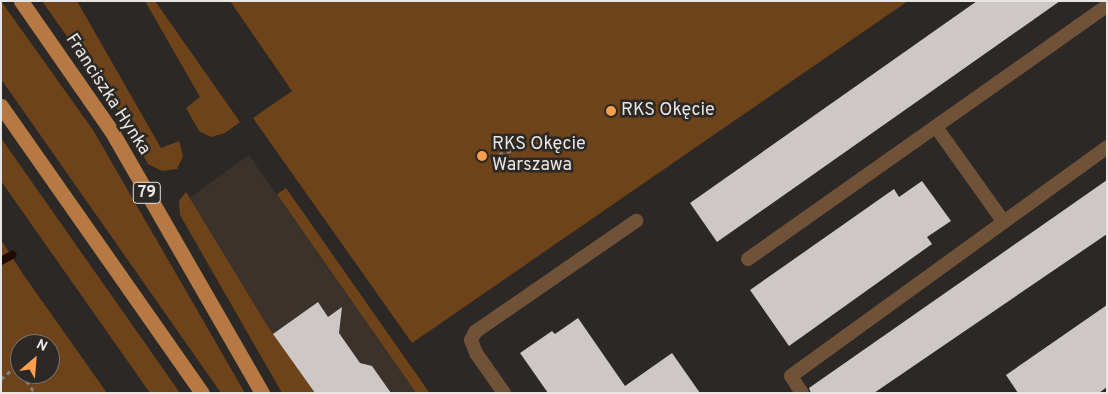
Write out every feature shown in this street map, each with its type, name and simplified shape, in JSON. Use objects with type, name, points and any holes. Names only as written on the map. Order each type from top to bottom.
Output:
[{"type":"main road","name":"Franciszka Hynka","points":[[21,1],[112,132],[262,393]]},
{"type":"main road","points":[[1,106],[202,393]]},
{"type":"lane","points":[[748,259],[1107,6]]},
{"type":"lane","points":[[936,127],[1003,221]]},
{"type":"lane","points":[[802,393],[791,376],[1107,147]]},
{"type":"lane","points":[[504,393],[476,353],[471,340],[475,332],[636,221]]},
{"type":"path","points":[[499,154],[539,144]]},
{"type":"shaded area","points":[[1,1],[93,130],[245,393],[221,393],[1,79]]},
{"type":"shaded area","points":[[42,1],[77,1],[161,148],[179,141],[183,156],[177,169],[162,171],[148,164],[114,103]]},
{"type":"shaded area","points":[[145,1],[155,1],[240,122],[225,133],[211,137],[199,131],[186,108],[200,97]]},
{"type":"shaded area","name":"RKS Okęcie Warszawa","points":[[230,1],[908,1],[412,343],[253,118],[292,91]]},
{"type":"shaded area","points":[[1,138],[180,393],[150,393],[1,181]]},
{"type":"shaded area","points":[[249,155],[416,393],[315,393],[267,325],[189,198]]},
{"type":"shaded area","points":[[286,188],[430,393],[416,393],[277,194]]},
{"type":"shaded area","points":[[186,192],[267,325],[315,393],[282,393],[180,215],[179,201]]},
{"type":"shaded area","points":[[1,240],[23,274],[107,393],[1,393]]},
{"type":"building","points":[[977,1],[1060,1],[717,242],[690,203]]},
{"type":"building","points":[[1107,180],[1107,234],[874,393],[811,393],[809,388]]},
{"type":"building","points":[[922,181],[951,221],[927,237],[932,244],[789,346],[750,290],[894,189],[899,197]]},
{"type":"building","points":[[318,302],[328,317],[342,307],[339,333],[360,363],[372,366],[391,393],[315,393],[273,334]]},
{"type":"building","points":[[1107,305],[1107,387],[1099,393],[1018,393],[1006,375]]},
{"type":"building","points":[[578,318],[625,386],[672,353],[700,393],[548,393],[520,353],[552,331],[555,334]]},
{"type":"waterway","points":[[1,261],[12,255]]},
{"type":"place","name":"RKS Okęcie","points":[[611,111]]},
{"type":"place","name":"RKS Okęcie Warszawa","points":[[482,156]]}]
